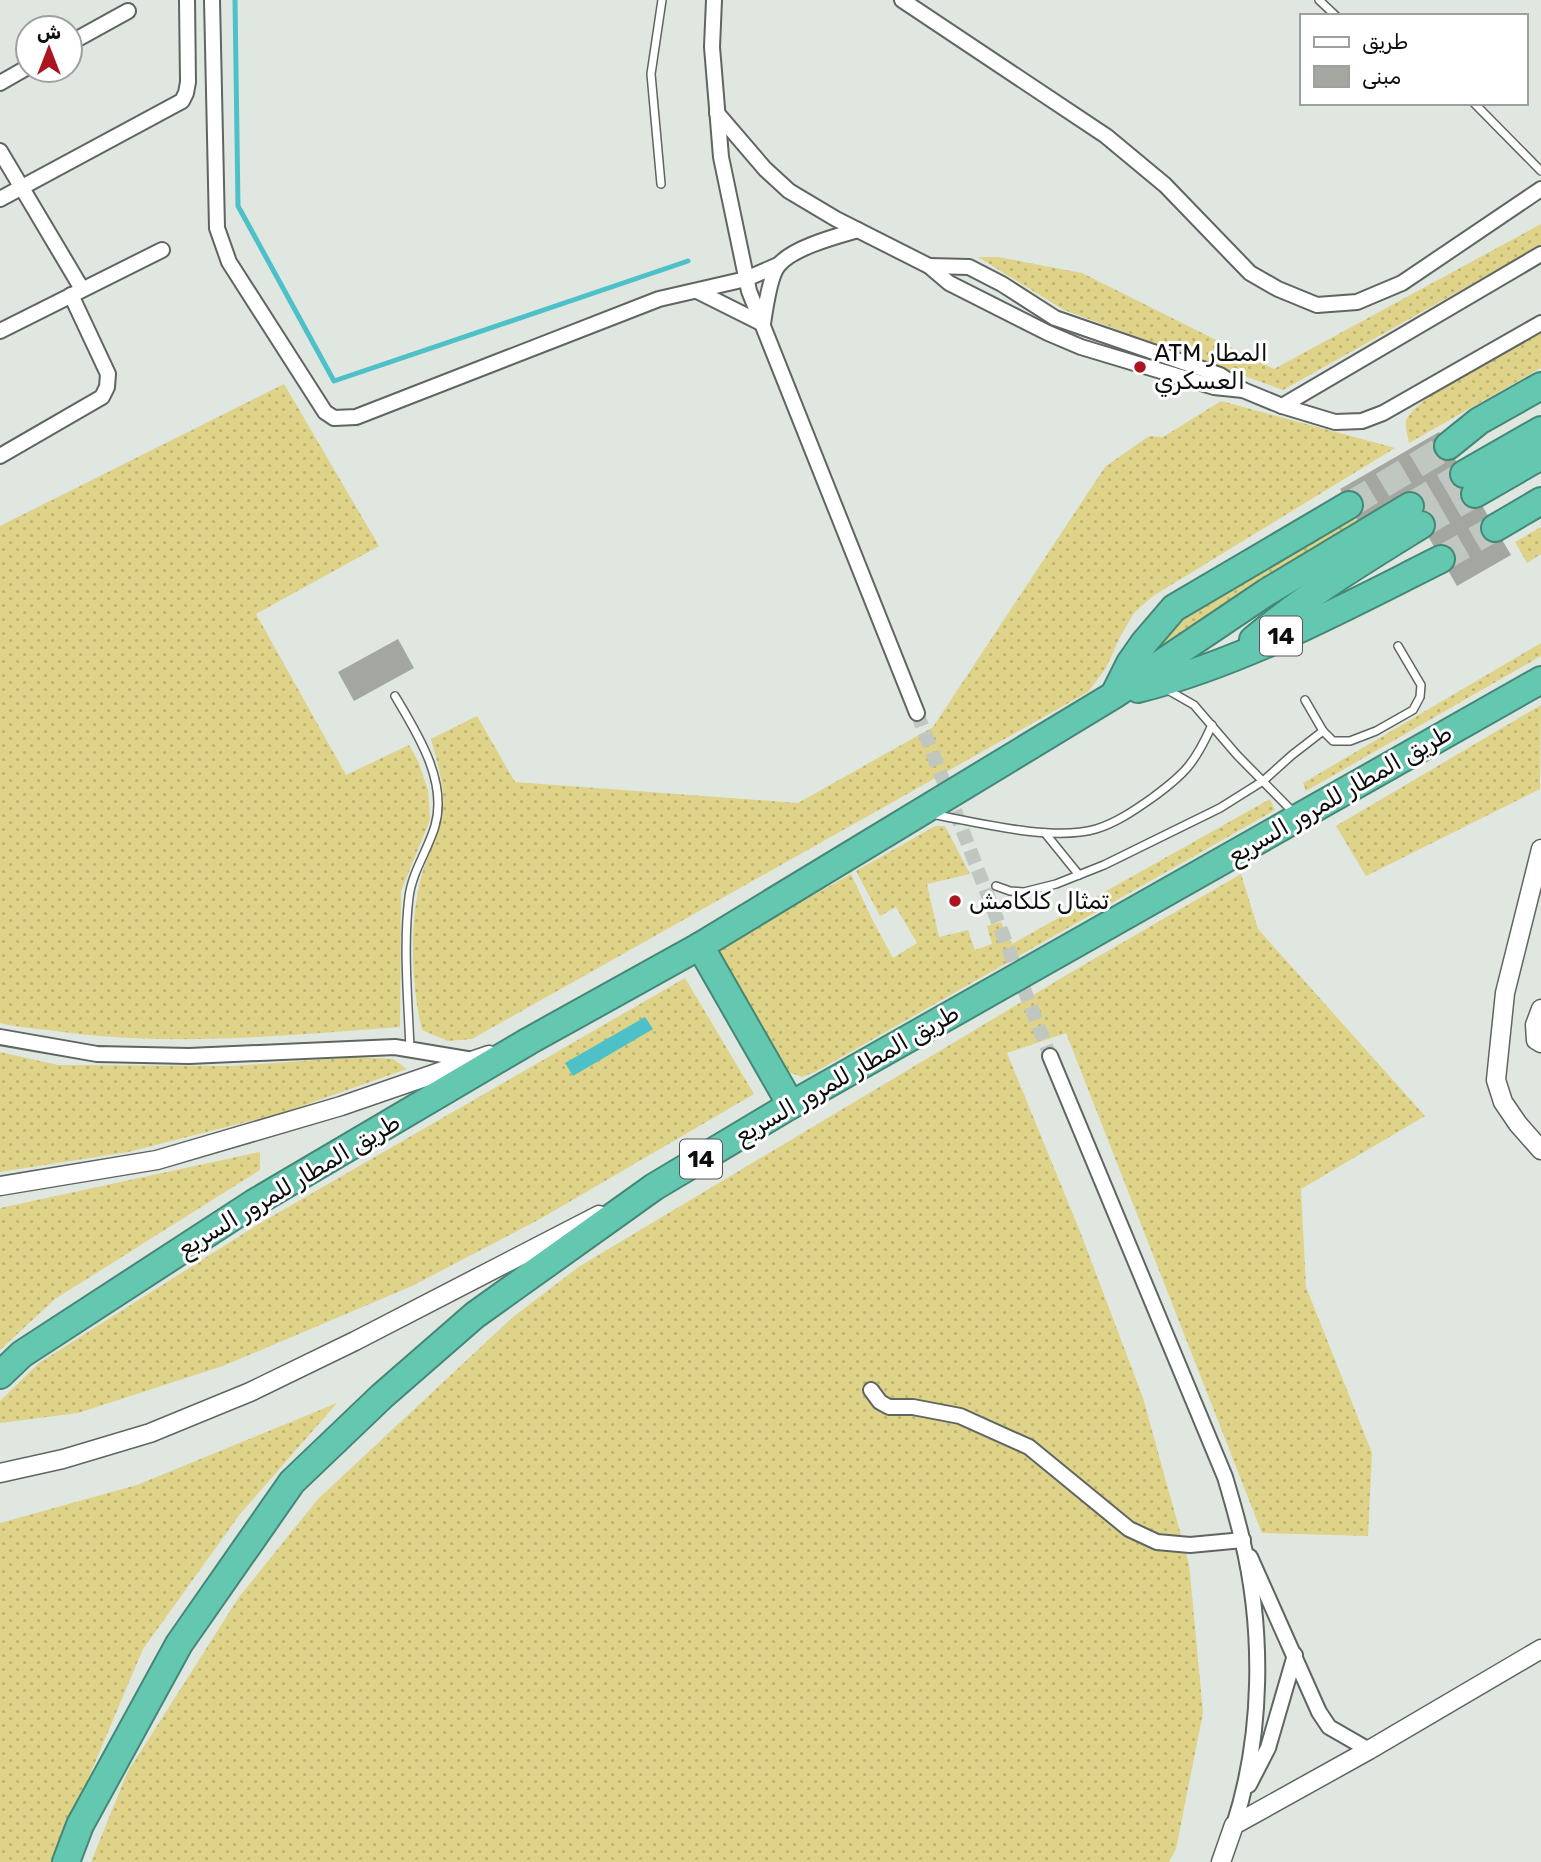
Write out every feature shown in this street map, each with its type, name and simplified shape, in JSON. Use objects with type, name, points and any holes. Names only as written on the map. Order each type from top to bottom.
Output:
[{"type":"highway","points":[[1541,386],[1479,421],[1448,446],[1485,435],[1541,406]]},
{"type":"highway","points":[[1541,430],[1470,484],[1541,456]]},
{"type":"highway","points":[[1495,527],[1541,501]]},
{"type":"highway","points":[[1114,695],[1130,663],[1174,608],[1349,505]]},
{"type":"highway","name":"طريق المطار للمرور السريع","points":[[0,1374],[22,1354],[254,1203],[529,1041],[700,946],[1114,695],[1267,592],[1416,515],[1290,609],[1233,657]]},
{"type":"highway","name":"14","points":[[1114,695],[1156,684],[1233,657],[1316,621],[1441,559]]},
{"type":"highway","name":"طريق المطار للمرور السريع","points":[[66,1862],[80,1825],[179,1644],[292,1482],[382,1396],[475,1315],[654,1187],[791,1105],[1541,680]]},
{"type":"highway","points":[[700,946],[791,1105]]},
{"type":"street","points":[[0,200],[182,101],[188,82],[187,0]]},
{"type":"street","points":[[212,0],[219,238],[229,262],[325,412],[334,418],[356,418],[659,299],[746,279],[825,239],[858,230]]},
{"type":"street","points":[[714,0],[712,47],[721,157],[746,279],[917,713]]},
{"type":"street","points":[[902,0],[1106,136],[1165,185],[1250,273],[1278,289],[1317,305],[1357,302],[1402,283],[1541,189]]},
{"type":"street","points":[[84,35],[128,11]]},
{"type":"street","points":[[717,113],[765,169],[789,191],[929,266],[943,280],[1081,347],[1214,387],[1243,390]]},
{"type":"street","points":[[0,151],[76,292],[108,374],[107,387],[102,397],[0,456]]},
{"type":"street","points":[[0,331],[162,250]]},
{"type":"street","points":[[1282,406],[1541,254]]},
{"type":"street","points":[[763,324],[768,295],[778,265]]},
{"type":"street","points":[[929,266],[969,267],[1003,284],[1055,318],[1220,375],[1243,390],[1282,406],[1335,422],[1362,421],[1401,404],[1541,323]]},
{"type":"street","points":[[990,304],[1003,284]]},
{"type":"street","points":[[698,291],[763,324]]},
{"type":"street","points":[[1541,849],[1506,993],[1496,1080],[1503,1102],[1541,1150]]},
{"type":"street","points":[[1541,1009],[1535,1025],[1536,1040],[1541,1043]]},
{"type":"street","points":[[0,1037],[97,1054],[190,1056],[323,1049],[410,1048],[473,1060]]},
{"type":"street","points":[[0,1186],[157,1160],[341,1106],[529,1041]]},
{"type":"street","points":[[1050,1056],[1225,1476],[1242,1540],[1254,1606],[1256,1662],[1253,1732],[1242,1798],[1221,1862]]},
{"type":"street","points":[[0,1473],[63,1459],[150,1433],[250,1392],[654,1187]]},
{"type":"street","points":[[870,1390],[880,1402],[889,1407],[913,1407],[960,1416],[1029,1447],[1129,1529],[1157,1542],[1190,1545],[1242,1540]]},
{"type":"street","points":[[1242,1540],[1319,1712],[1329,1727],[1369,1750]]},
{"type":"street","points":[[1234,1825],[1541,1649]]},
{"type":"street","points":[[1242,1798],[1268,1748],[1295,1655]]},
{"type":"lane","points":[[662,0],[651,74],[662,184]]},
{"type":"lane","points":[[1319,0],[1334,14]]},
{"type":"lane","points":[[1476,105],[1541,171]]},
{"type":"lane","points":[[1305,700],[1323,731],[1333,741],[1350,741],[1376,731],[1413,709],[1420,697],[1421,685],[1398,646]]},
{"type":"lane","points":[[1156,684],[1194,705],[1298,818]]},
{"type":"lane","points":[[395,696],[420,739],[434,779],[437,798],[435,825],[409,896],[407,975],[410,1048]]},
{"type":"lane","points":[[920,813],[1045,833],[1094,830],[1140,807],[1182,777],[1202,748],[1212,725]]},
{"type":"lane","points":[[996,886],[1010,891],[1024,891],[1056,884],[1104,865],[1220,808],[1263,782],[1323,731]]},
{"type":"lane","points":[[1045,833],[1079,875]]},
{"type":"shaded area","points":[[1541,224],[1541,245],[1283,390],[1064,310],[978,257],[998,257],[1082,273],[1274,369]]},
{"type":"shaded area","points":[[1541,333],[1541,368],[1409,443],[1406,422],[1425,400],[1466,373]]},
{"type":"shaded area","points":[[284,384],[379,546],[256,614],[346,775],[409,745],[428,790],[430,820],[401,891],[400,1027],[232,1038],[147,1039],[0,1023],[0,526]]},
{"type":"shaded area","points":[[1221,401],[1395,448],[1153,596],[1134,613],[1106,668],[1088,692],[472,1039],[448,1041],[422,1030],[414,973],[413,932],[422,874],[439,829],[443,806],[442,784],[431,739],[477,716],[515,782],[798,803],[933,727],[1105,467],[1149,436],[1163,437]]},
{"type":"shaded area","points":[[1357,518],[1361,526],[1159,649],[1156,647],[1182,617]]},
{"type":"shaded area","points":[[1541,527],[1541,554],[1527,563],[1515,542]]},
{"type":"shaded area","points":[[1541,643],[1541,656],[1306,791],[1303,783]]},
{"type":"shaded area","points":[[1541,705],[1540,789],[1366,876],[1336,826]]},
{"type":"shaded area","points":[[1270,799],[1275,810],[817,1071],[802,1077],[786,1071],[718,958],[720,948],[851,874],[893,958],[917,943],[896,907],[880,916],[856,871],[935,826],[945,826],[970,874],[927,884],[939,937],[968,930],[975,950],[992,944],[987,926],[1001,922],[1012,944]]},
{"type":"shaded area","points":[[1241,874],[1258,929],[1425,1116],[1301,1189],[1306,1287],[1372,1453],[1368,1536],[1262,1533],[1066,1033],[1007,1053],[1081,1234],[1143,1398],[1189,1564],[1203,1713],[1176,1849],[1169,1862],[91,1862],[127,1773],[239,1597],[318,1499],[513,1317],[580,1266],[1080,967]]},
{"type":"shaded area","points":[[685,978],[754,1094],[540,1219],[412,1286],[223,1366],[78,1413],[0,1423],[0,1401],[39,1363],[257,1225]]},
{"type":"shaded area","points":[[0,1052],[58,1065],[233,1066],[356,1057],[393,1059],[407,1069],[282,1113],[128,1152],[0,1172]]},
{"type":"shaded area","points":[[260,1152],[260,1170],[55,1299],[0,1350],[0,1208]]},
{"type":"shaded area","points":[[337,1403],[240,1514],[143,1649],[53,1862],[0,1862],[0,1523],[137,1485]]},
{"type":"water","points":[[645,1017],[653,1029],[573,1076],[565,1063]]},
{"type":"building","points":[[1439,432],[1511,555],[1457,586],[1407,500],[1361,526],[1340,489]]},
{"type":"building","points":[[398,639],[414,668],[354,701],[338,672]]},
{"type":"waterway","points":[[235,0],[238,206],[334,381],[688,261]]},
{"type":"tunnel","points":[[1349,505],[1448,446]]},
{"type":"tunnel","points":[[1410,506],[1464,474]]},
{"type":"tunnel","points":[[1421,525],[1475,494]]},
{"type":"tunnel","points":[[1441,559],[1495,528]]},
{"type":"tunnel","points":[[917,713],[1050,1056]]},
{"type":"place","name":"ATM المطار العسكري","points":[[1140,367]]},
{"type":"place","name":"تمثال كلكامش","points":[[955,901]]}]
